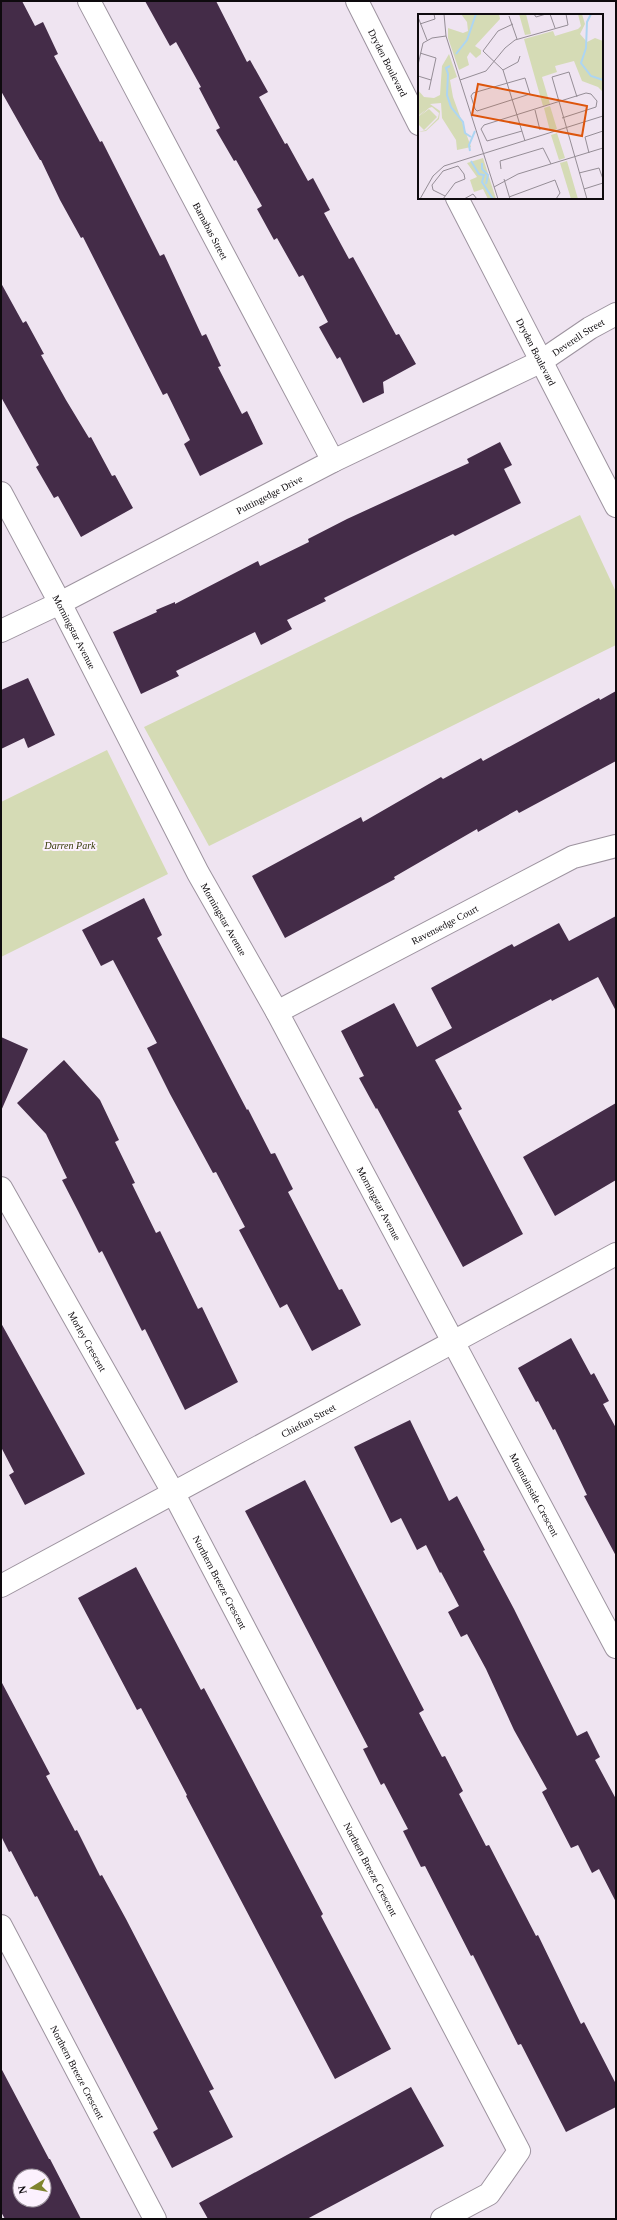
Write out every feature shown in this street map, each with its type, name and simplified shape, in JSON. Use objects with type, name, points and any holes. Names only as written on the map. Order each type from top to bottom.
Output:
[{"type":"street","name":"Barnabas Street","points":[[90,1],[333,461]]},
{"type":"street","name":"Dryden Boulevard","points":[[356,1],[418,122]]},
{"type":"street","name":"Dryden Boulevard","points":[[458,199],[540,362],[616,506]]},
{"type":"street","name":"Deverell Street","points":[[540,362],[590,328],[616,314]]},
{"type":"street","name":"Puttingedge Drive","points":[[1,631],[60,603],[333,461],[540,362]]},
{"type":"street","name":"Morningstar Avenue","points":[[1,493],[60,603],[198,873],[277,1012],[454,1342]]},
{"type":"street","name":"Ravensedge Court","points":[[277,1012],[573,857],[616,846]]},
{"type":"street","name":"Morley Crescent","points":[[1,1188],[174,1494]]},
{"type":"street","name":"Chieftan Street","points":[[1,1586],[174,1494],[616,1254]]},
{"type":"street","name":"Mountainside Crescent","points":[[454,1342],[616,1647]]},
{"type":"street","name":"Northern Breeze Crescent","points":[[174,1494],[519,2151],[489,2194],[442,2219]]},
{"type":"street","name":"Northern Breeze Crescent","points":[[1,1926],[155,2219]]},
{"type":"green space","points":[[580,515],[616,592],[616,645],[209,846],[144,727]]},
{"type":"green space","name":"Darren Park","points":[[107,750],[168,874],[1,957],[1,802]]},
{"type":"building","points":[[1,1],[22,1],[35,26],[43,22],[58,54],[54,56],[100,142],[102,141],[160,256],[164,254],[202,336],[206,334],[221,366],[218,367],[242,414],[247,411],[263,444],[200,476],[184,444],[190,440],[167,393],[163,395],[83,237],[81,238],[60,200],[41,160],[1,91]]},
{"type":"building","points":[[145,1],[216,1],[247,62],[250,60],[268,92],[259,97],[285,144],[287,143],[308,181],[313,178],[330,210],[324,213],[349,259],[353,257],[396,335],[399,334],[416,364],[383,382],[384,393],[363,403],[340,357],[337,359],[319,327],[328,322],[303,275],[299,277],[277,238],[274,240],[257,209],[262,206],[236,160],[234,161],[216,130],[220,128],[199,88],[201,87],[176,42],[170,46]]},
{"type":"building","points":[[1,283],[23,323],[26,321],[44,354],[41,355],[66,400],[89,438],[91,437],[112,476],[115,475],[133,508],[81,537],[58,496],[54,498],[36,467],[39,465],[1,397]]},
{"type":"building","points":[[500,442],[512,465],[504,469],[521,503],[455,536],[453,534],[324,598],[326,601],[287,620],[292,629],[261,645],[255,632],[176,671],[179,676],[141,694],[113,632],[157,612],[156,610],[175,602],[175,604],[258,561],[260,566],[309,542],[308,539],[347,519],[469,463],[467,459]]},
{"type":"building","points":[[28,678],[55,735],[28,748],[24,738],[1,749],[1,690]]},
{"type":"building","points":[[616,691],[616,761],[519,813],[517,810],[478,832],[477,829],[394,877],[395,879],[285,938],[252,876],[361,817],[363,822],[441,777],[443,779],[481,758],[483,761],[599,698],[600,700]]},
{"type":"building","points":[[144,898],[162,935],[157,938],[271,1154],[275,1153],[293,1189],[288,1192],[339,1290],[342,1289],[361,1325],[312,1351],[287,1304],[280,1308],[239,1230],[245,1227],[216,1172],[213,1173],[147,1048],[157,1043],[113,960],[101,966],[82,930]]},
{"type":"building","points":[[616,916],[616,1011],[598,977],[552,1001],[551,999],[435,1060],[462,1109],[458,1111],[523,1234],[463,1267],[377,1108],[376,1109],[359,1078],[364,1076],[341,1031],[394,1003],[417,1047],[452,1028],[431,988],[512,944],[514,947],[559,923],[569,941]]},
{"type":"building","points":[[1,1037],[28,1049],[1,1111]]},
{"type":"building","points":[[64,1060],[100,1100],[119,1140],[115,1142],[135,1183],[132,1184],[156,1233],[160,1231],[198,1309],[202,1307],[238,1382],[185,1410],[145,1329],[142,1331],[102,1251],[99,1253],[62,1180],[67,1178],[46,1134],[17,1103]]},
{"type":"building","points":[[616,1103],[616,1180],[555,1216],[523,1157]]},
{"type":"building","points":[[1,1323],[85,1474],[25,1505],[9,1475],[14,1472],[1,1447]]},
{"type":"building","points":[[571,1338],[591,1375],[594,1373],[609,1401],[603,1404],[616,1428],[616,1556],[584,1496],[587,1495],[555,1429],[553,1430],[538,1401],[536,1402],[518,1368]]},
{"type":"building","points":[[410,1420],[449,1501],[457,1496],[485,1550],[483,1551],[514,1609],[577,1736],[587,1731],[600,1757],[595,1760],[616,1799],[616,1902],[599,1869],[592,1873],[578,1845],[571,1848],[542,1792],[547,1789],[514,1730],[486,1669],[467,1634],[461,1637],[448,1612],[459,1606],[426,1545],[417,1550],[401,1518],[391,1523],[354,1447]]},
{"type":"building","points":[[305,1480],[424,1710],[419,1713],[442,1757],[445,1756],[463,1791],[459,1794],[486,1846],[489,1845],[536,1936],[538,1935],[581,2024],[584,2022],[616,2084],[616,2107],[566,2132],[521,2044],[518,2045],[473,1955],[471,1956],[425,1866],[421,1867],[403,1831],[408,1829],[384,1783],[381,1785],[363,1749],[368,1747],[245,1511]]},
{"type":"building","points":[[136,1567],[201,1690],[204,1688],[240,1756],[323,1914],[321,1916],[391,2049],[335,2079],[141,1708],[137,1710],[78,1598]]},
{"type":"building","points":[[1,1681],[50,1774],[46,1776],[75,1831],[77,1830],[100,1876],[102,1875],[126,1919],[214,2089],[209,2091],[233,2137],[172,2168],[153,2132],[158,2129],[37,1896],[35,1897],[11,1851],[9,1852],[1,1836]]},
{"type":"building","points":[[1,2068],[81,2219],[5,2219],[1,2212]]},
{"type":"building","points":[[411,2087],[444,2146],[307,2219],[208,2219],[199,2203]]}]
